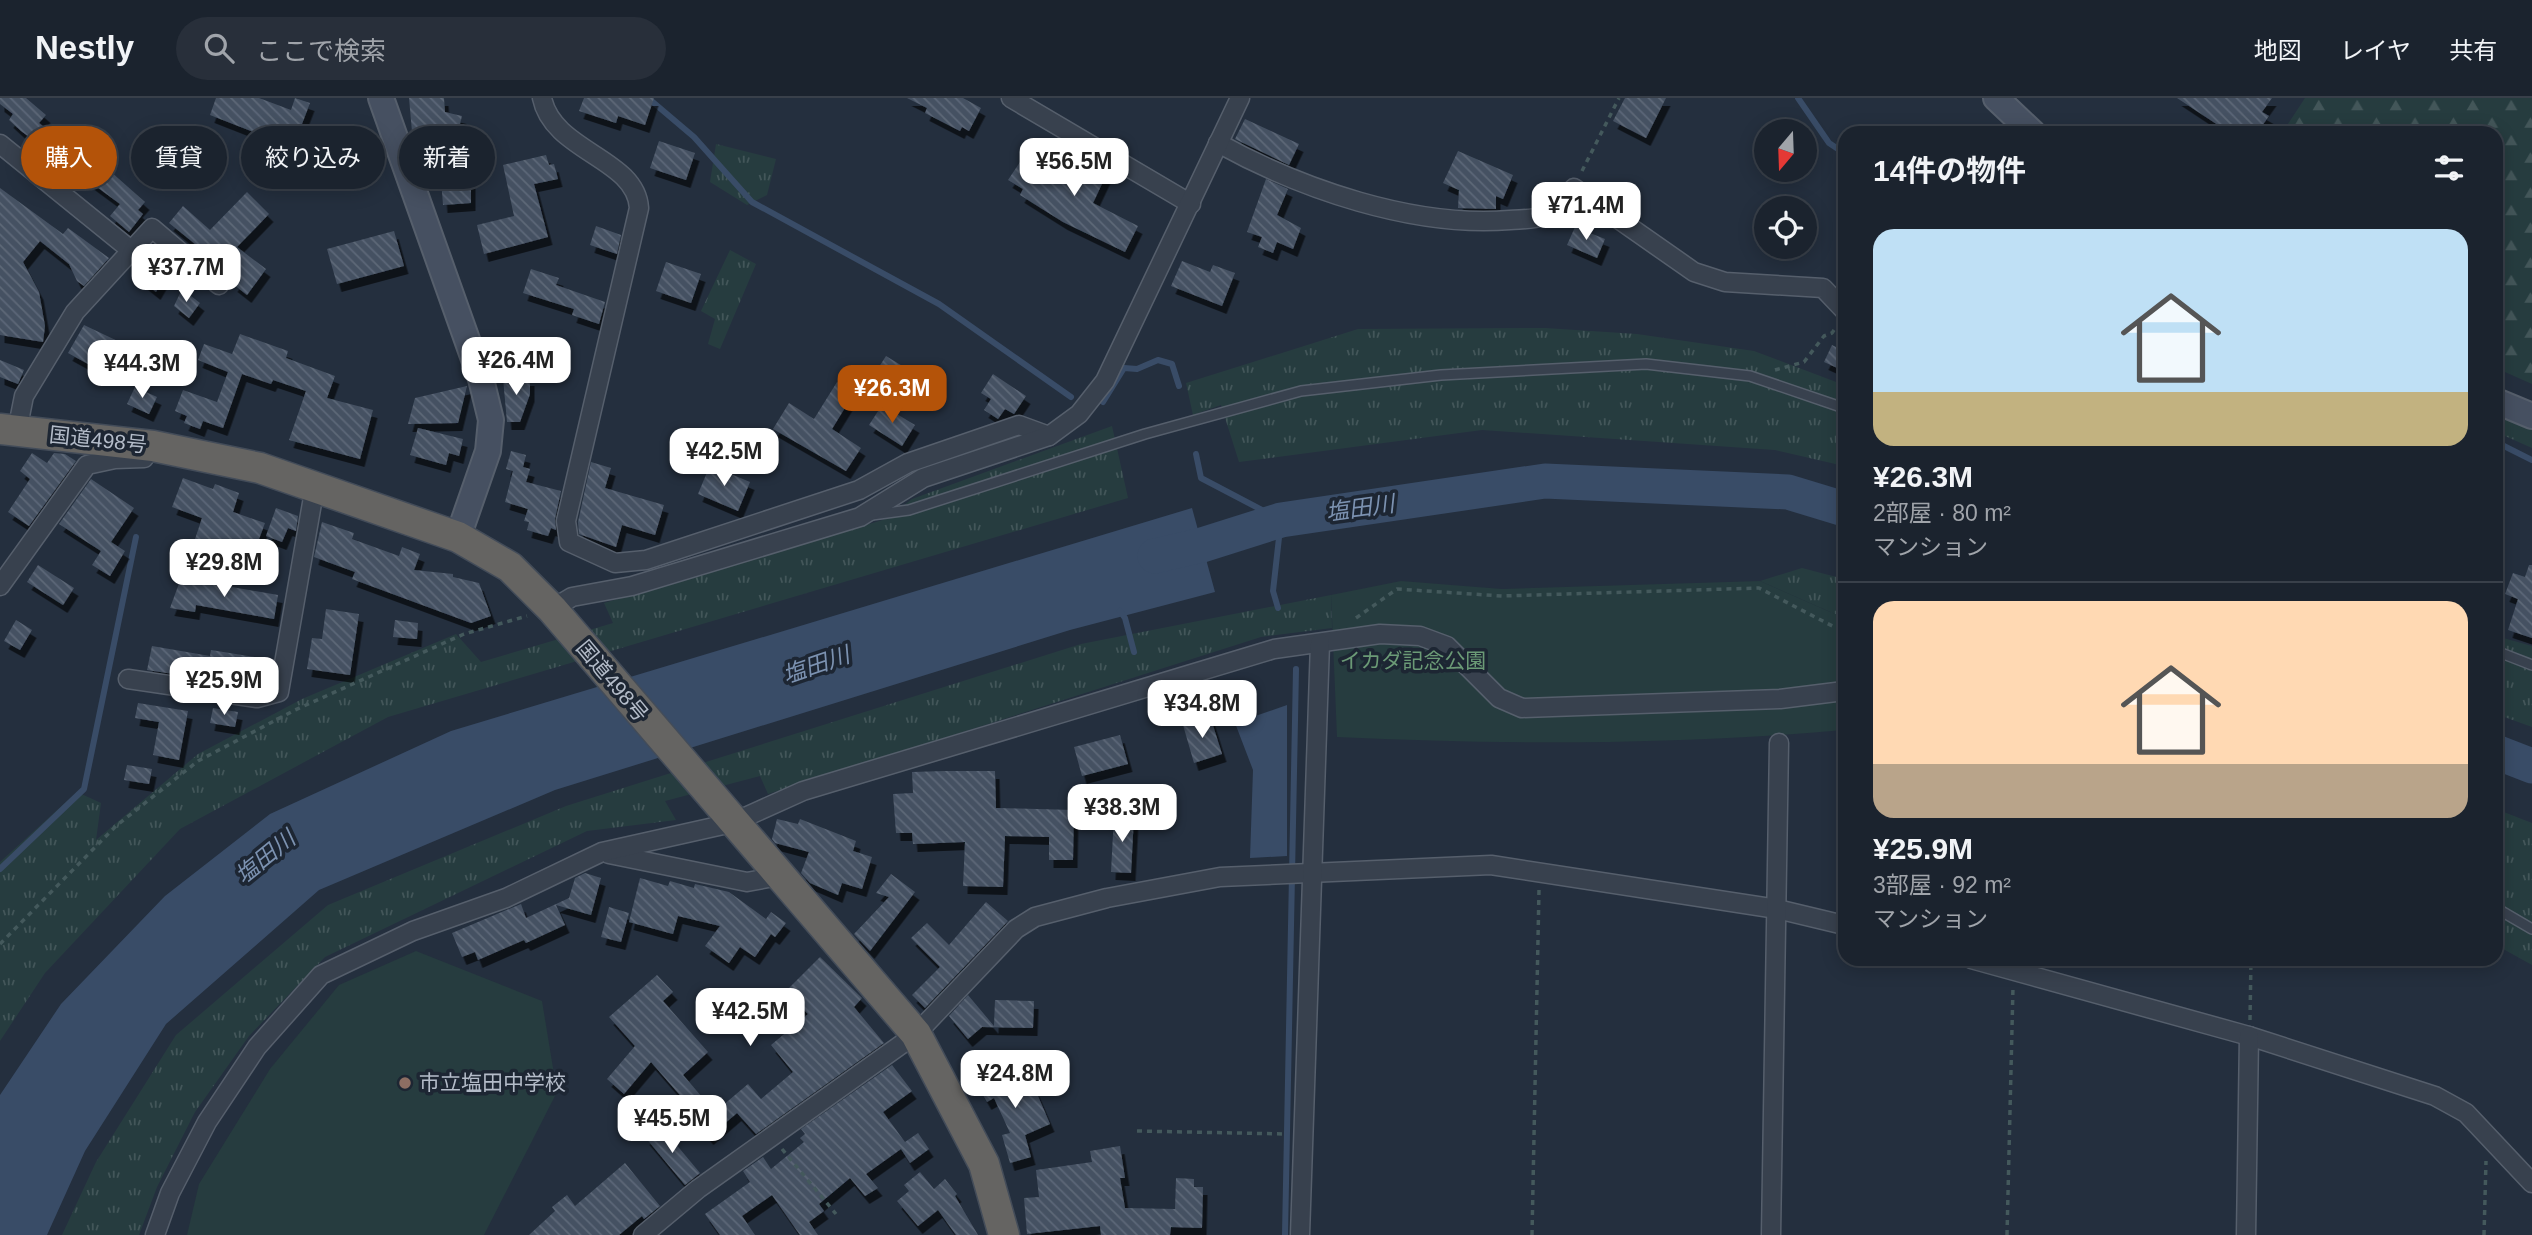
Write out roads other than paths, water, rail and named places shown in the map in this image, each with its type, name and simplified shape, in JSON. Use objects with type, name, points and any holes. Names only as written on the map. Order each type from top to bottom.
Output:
[{"type":"highway","name":"国道498号","points":[[9,430],[153,446],[260,468],[458,537],[510,567],[552,609],[732,823],[916,1034],[984,1164],[1004,1235]]},
{"type":"main road","points":[[381,98],[481,379],[491,420],[488,451],[458,537]]},
{"type":"main road","points":[[1996,98],[2026,126]]},
{"type":"main road","points":[[2503,404],[2532,416]]},
{"type":"street","points":[[542,98],[566,138],[626,178],[638,194],[566,521],[569,542],[615,563],[646,560],[859,491],[908,463],[1019,425],[1049,436]]},
{"type":"street","points":[[1011,98],[1191,204]]},
{"type":"street","points":[[552,609],[572,597],[632,586],[860,517],[923,478],[1049,436],[1079,414],[1105,381],[1240,98]]},
{"type":"street","points":[[1217,143],[1262,168],[1313,187],[1384,208],[1480,223],[1539,218],[1555,210],[1574,188],[1694,272],[1725,282],[1823,288],[1838,312]]},
{"type":"street","points":[[0,144],[132,251]]},
{"type":"street","points":[[9,430],[24,396],[75,312],[152,228],[219,285]]},
{"type":"street","points":[[0,586],[87,465],[144,458],[153,446]]},
{"type":"street","points":[[128,679],[257,698],[279,692],[315,486]]},
{"type":"street","points":[[155,1235],[170,1193],[207,1122],[257,1046],[321,975],[413,931],[506,898],[602,852],[732,823],[816,787],[1274,649],[1380,634],[1420,636],[1447,646],[1499,698],[1522,708],[1780,699],[1838,692]]},
{"type":"street","points":[[1300,1235],[1300,873],[1320,643]]},
{"type":"street","points":[[1771,1235],[1779,743]]},
{"type":"street","points":[[602,852],[747,882],[779,876]]},
{"type":"street","points":[[643,1235],[698,1189],[916,1034],[1016,929],[1035,917],[1107,898],[1220,877],[1491,865],[1539,870],[1777,909],[1838,924]]},
{"type":"street","points":[[1995,966],[2249,1036],[2435,1096],[2466,1113],[2532,1183]]},
{"type":"street","points":[[2246,1235],[2249,1036]]},
{"type":"lane","points":[[860,517],[909,510],[1145,434],[1301,391],[1441,375],[1646,364],[1750,376],[1838,406]]},
{"type":"lane","points":[[2503,654],[2532,665]]},
{"type":"lane","points":[[2503,912],[2532,929]]},
{"type":"water","points":[[1192,508],[1215,592],[1070,630],[555,790],[319,890],[166,1024],[85,1151],[47,1235],[0,1235],[0,1095],[61,1004],[165,896],[270,814],[451,731]]},
{"type":"water","points":[[1287,705],[1287,856],[1250,858],[1253,770],[1235,723]]},
{"type":"waterway","points":[[648,98],[694,137],[752,202],[939,304],[1071,397]]},
{"type":"waterway","points":[[1798,98],[1829,143],[1838,149]]},
{"type":"waterway","points":[[1103,402],[1124,368],[1137,369],[1158,360],[1172,364],[1179,386]]},
{"type":"waterway","points":[[2503,446],[2532,460]]},
{"type":"waterway","points":[[1196,454],[1201,478],[1281,520],[1273,591],[1278,608]]},
{"type":"waterway","name":"塩田川","points":[[1155,556],[1202,545],[1281,520],[1545,481],[1788,492],[1838,507]]},
{"type":"waterway","points":[[0,869],[84,789],[136,537]]},
{"type":"waterway","points":[[1120,611],[1125,618],[1134,652]]},
{"type":"waterway","points":[[1285,1235],[1296,669]]},
{"type":"waterway","name":"塩田川","points":[[2503,755],[2532,766]]},
{"type":"place","name":"市立塩田中学校","points":[[405,1083]]},
{"type":"park label","name":"イカダ記念公園","points":[[1413,661]]}]
